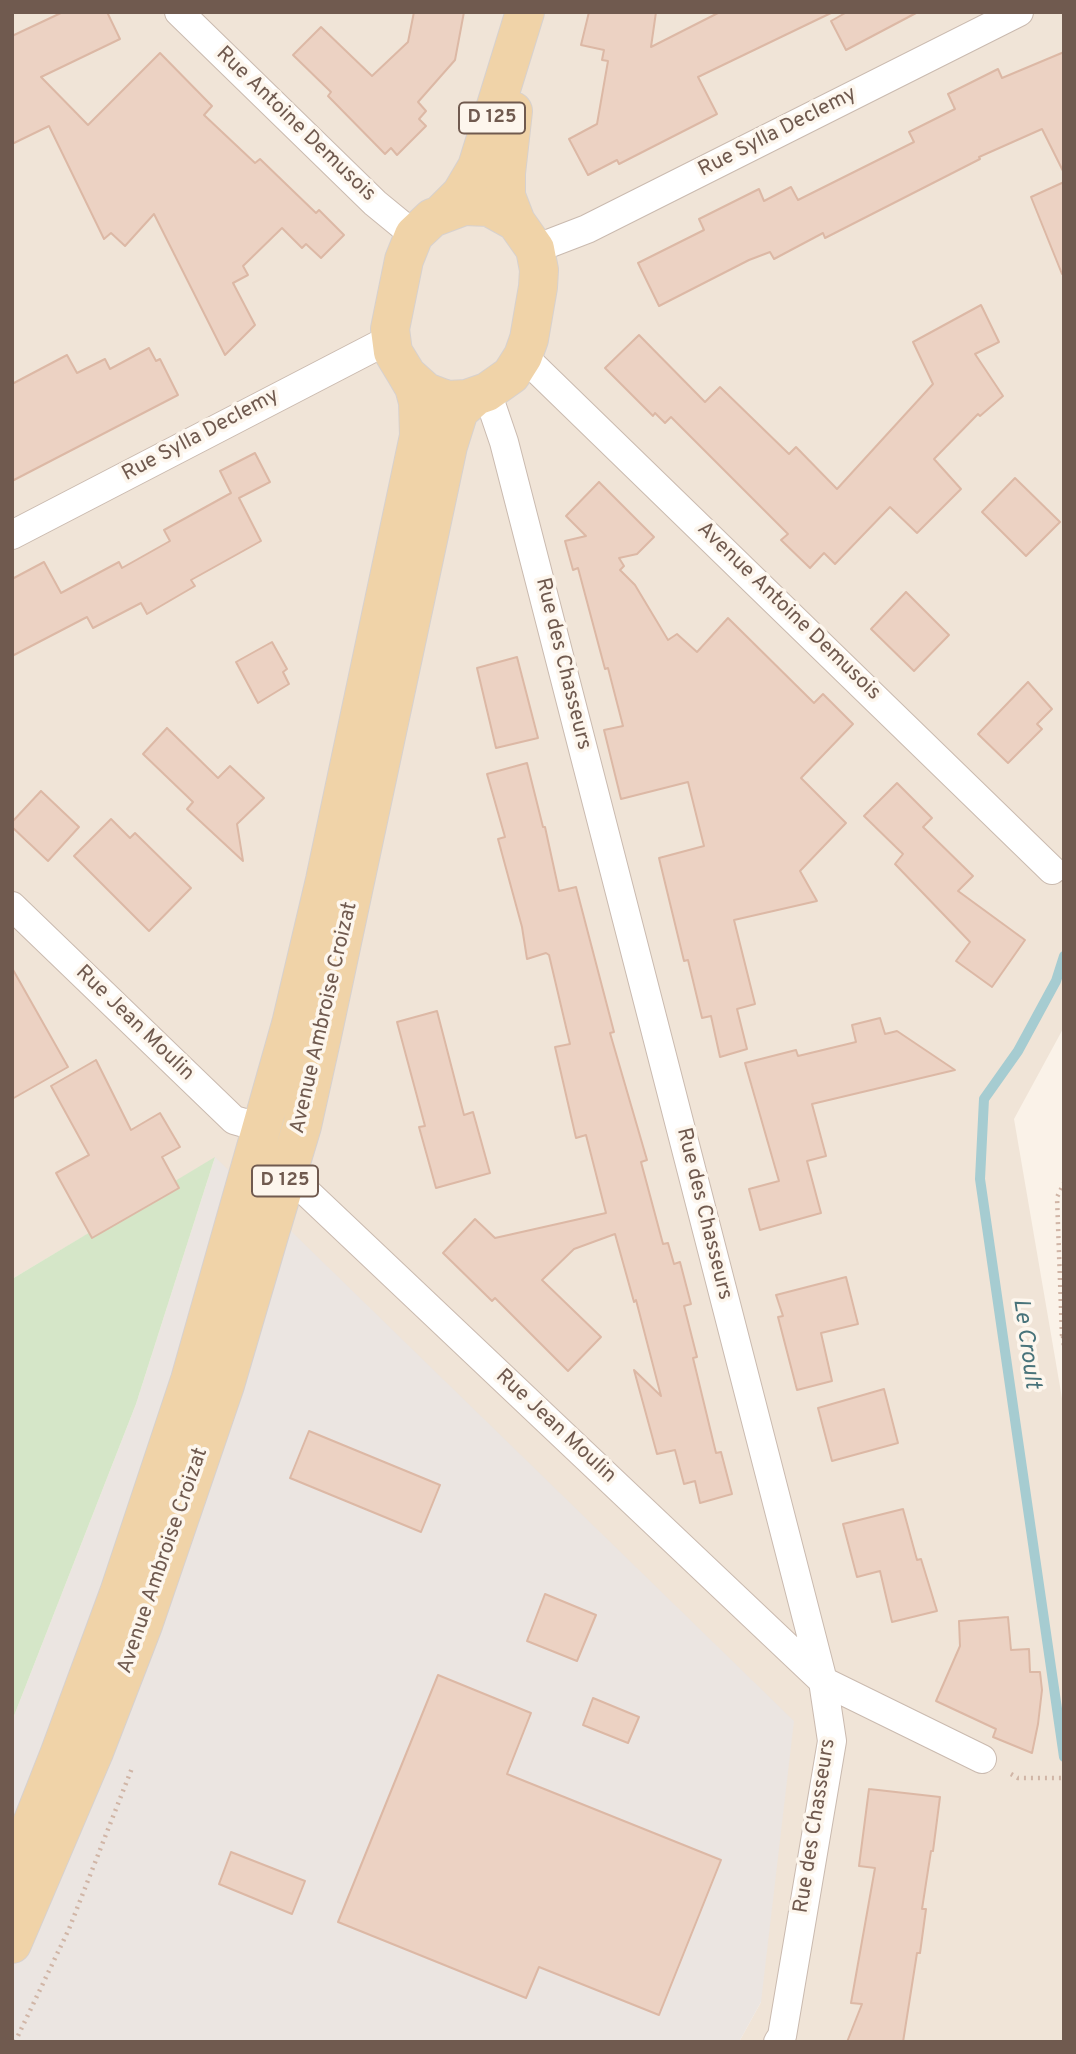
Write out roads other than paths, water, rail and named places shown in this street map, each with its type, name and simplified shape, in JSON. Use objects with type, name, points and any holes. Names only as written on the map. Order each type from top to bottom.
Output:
[{"type":"main road","name":"D 125","points":[[427,224],[461,194],[477,167],[525,12]]},
{"type":"main road","name":"D 125","points":[[525,12],[506,173],[506,196],[525,235]]},
{"type":"main road","points":[[464,206],[498,211],[525,235],[539,270],[529,339],[523,356],[505,382],[481,395],[458,400],[435,397],[418,384],[397,355],[391,318],[404,260],[427,224],[464,206]]},
{"type":"main road","name":"Avenue Ambroise Croizat","points":[[12,1874],[119,1593],[186,1393],[262,1128],[314,924],[419,436],[418,402],[414,387],[397,355]]},
{"type":"main road","name":"Avenue Ambroise Croizat","points":[[12,1944],[94,1752],[144,1625],[225,1385],[302,1126],[448,446],[459,411],[481,395]]},
{"type":"street","name":"Rue Antoine Demusois","points":[[179,12],[375,203],[427,224]]},
{"type":"street","name":"Rue Sylla Declemy","points":[[525,235],[587,229],[1019,12]]},
{"type":"street","name":"Rue Sylla Declemy","points":[[12,535],[397,355]]},
{"type":"street","name":"Avenue Antoine Demusois","points":[[523,356],[1052,870]]},
{"type":"street","name":"Rue des Chasseurs","points":[[481,395],[505,442],[823,1681],[832,1741],[782,2036],[778,2042]]},
{"type":"street","name":"Rue Jean Moulin","points":[[12,906],[234,1120],[262,1128]]},
{"type":"street","points":[[287,1174],[277,1161],[278,1149],[295,1096],[322,961],[323,948],[314,924]]},
{"type":"street","name":"Rue Jean Moulin","points":[[287,1174],[823,1681],[982,1759]]},
{"type":"waterway","name":"Le Croult","points":[[1064,956],[1056,981],[1018,1051],[984,1099],[980,1179],[1064,1757]]}]
